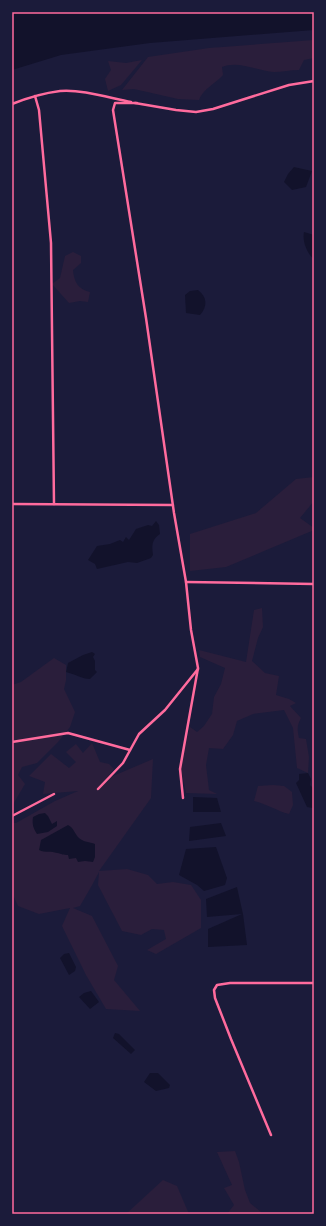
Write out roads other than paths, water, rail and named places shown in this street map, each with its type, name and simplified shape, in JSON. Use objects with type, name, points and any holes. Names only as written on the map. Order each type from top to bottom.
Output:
[{"type":"street","points":[[12,104],[35,96],[61,91],[86,93],[176,110],[196,112],[213,109],[288,85],[314,81]]},
{"type":"street","points":[[35,96],[39,110],[51,243],[54,504]]},
{"type":"street","points":[[137,103],[115,103],[113,110],[146,318],[173,505],[186,582],[191,630],[198,668],[180,769],[183,798]]},
{"type":"street","points":[[12,504],[173,505]]},
{"type":"street","points":[[186,582],[314,584]]},
{"type":"street","points":[[98,789],[123,763],[139,734],[165,710],[198,668]]},
{"type":"street","points":[[12,742],[68,733],[130,750]]},
{"type":"street","points":[[12,816],[54,794]]},
{"type":"street","points":[[271,1135],[218,1005],[214,990],[217,985],[230,983],[314,983]]}]
